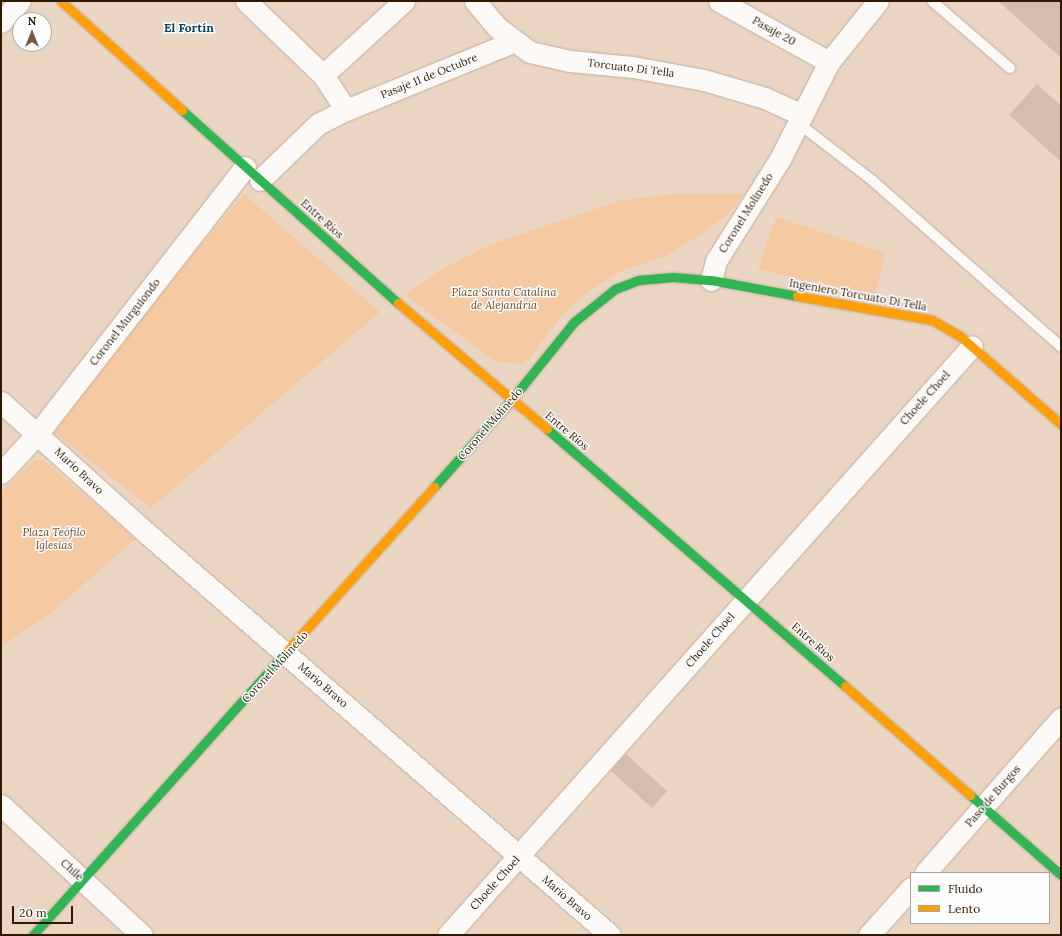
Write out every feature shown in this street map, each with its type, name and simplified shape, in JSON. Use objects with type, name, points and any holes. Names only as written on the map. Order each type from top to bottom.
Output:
[{"type":"street","points":[[1,22],[20,1]]},
{"type":"street","name":"Entre Ríos","points":[[61,1],[252,173],[512,400],[746,599],[1061,874]]},
{"type":"street","points":[[246,1],[323,75],[346,110]]},
{"type":"street","points":[[323,75],[404,1]]},
{"type":"street","name":"Torcuato Di Tella","points":[[475,1],[513,42],[550,58],[661,71],[704,80],[765,98],[800,119]]},
{"type":"street","name":"Pasaje 20","points":[[718,1],[828,62]]},
{"type":"street","name":"Coronel Molinedo","points":[[33,935],[287,654],[512,400],[574,322],[615,289],[639,280],[673,277],[711,280],[724,247],[759,195],[800,119],[828,62],[878,1]]},
{"type":"street","name":"Pasaje 11 de Octubre","points":[[346,110],[513,42]]},
{"type":"street","name":"Coronel Murguiondo","points":[[1,473],[38,433],[252,173],[318,124],[346,110]]},
{"type":"street","name":"Ingeniero Torcuato Di Tella","points":[[711,280],[932,320],[972,346],[1061,424]]},
{"type":"street","name":"Choele Choel","points":[[448,935],[972,346]]},
{"type":"street","name":"Mario Bravo","points":[[1,402],[38,433],[143,530],[610,935]]},
{"type":"street","name":"Paso de Burgos","points":[[925,872],[984,807],[1061,718]]},
{"type":"street","name":"Chile","points":[[1,805],[142,935]]},
{"type":"street","points":[[869,935],[910,889]]},
{"type":"lane","points":[[932,1],[1010,68]]},
{"type":"lane","points":[[800,119],[873,181],[1061,347]]},
{"type":"green space","points":[[244,194],[380,312],[151,508],[47,427]]},
{"type":"green space","name":"Plaza Santa Catalina de Alejandría","points":[[675,194],[744,194],[726,216],[696,238],[665,256],[622,271],[590,290],[563,314],[529,359],[519,364],[495,361],[405,295],[443,269],[487,246],[622,200]]},
{"type":"green space","points":[[776,217],[885,253],[875,296],[758,269]]},
{"type":"green space","name":"Plaza Teófilo Iglesias","points":[[34,460],[43,460],[135,539],[49,615],[1,645],[1,492]]},
{"type":"building","points":[[998,1],[1061,1],[1061,58]]},
{"type":"building","points":[[1037,84],[1061,106],[1061,162],[1009,115]]},
{"type":"building","points":[[626,754],[667,791],[652,808],[611,771]]},
{"type":"traffic: fast","points":[[182,110],[398,303]]},
{"type":"traffic: fast","points":[[434,487],[512,399],[574,322],[615,289],[639,280],[673,277],[711,280],[797,296]]},
{"type":"traffic: fast","points":[[547,429],[845,686]]},
{"type":"traffic: fast","points":[[33,935],[286,652]]},
{"type":"traffic: fast","points":[[970,795],[1061,875]]},
{"type":"traffic: slow","points":[[61,1],[182,110]]},
{"type":"traffic: slow","points":[[797,296],[932,320],[960,336],[1061,424]]},
{"type":"traffic: slow","points":[[398,303],[547,429]]},
{"type":"traffic: slow","points":[[286,652],[434,487]]},
{"type":"traffic: slow","points":[[845,686],[970,795]]},
{"type":"district","name":"El Fortín","points":[[189,28]]}]
